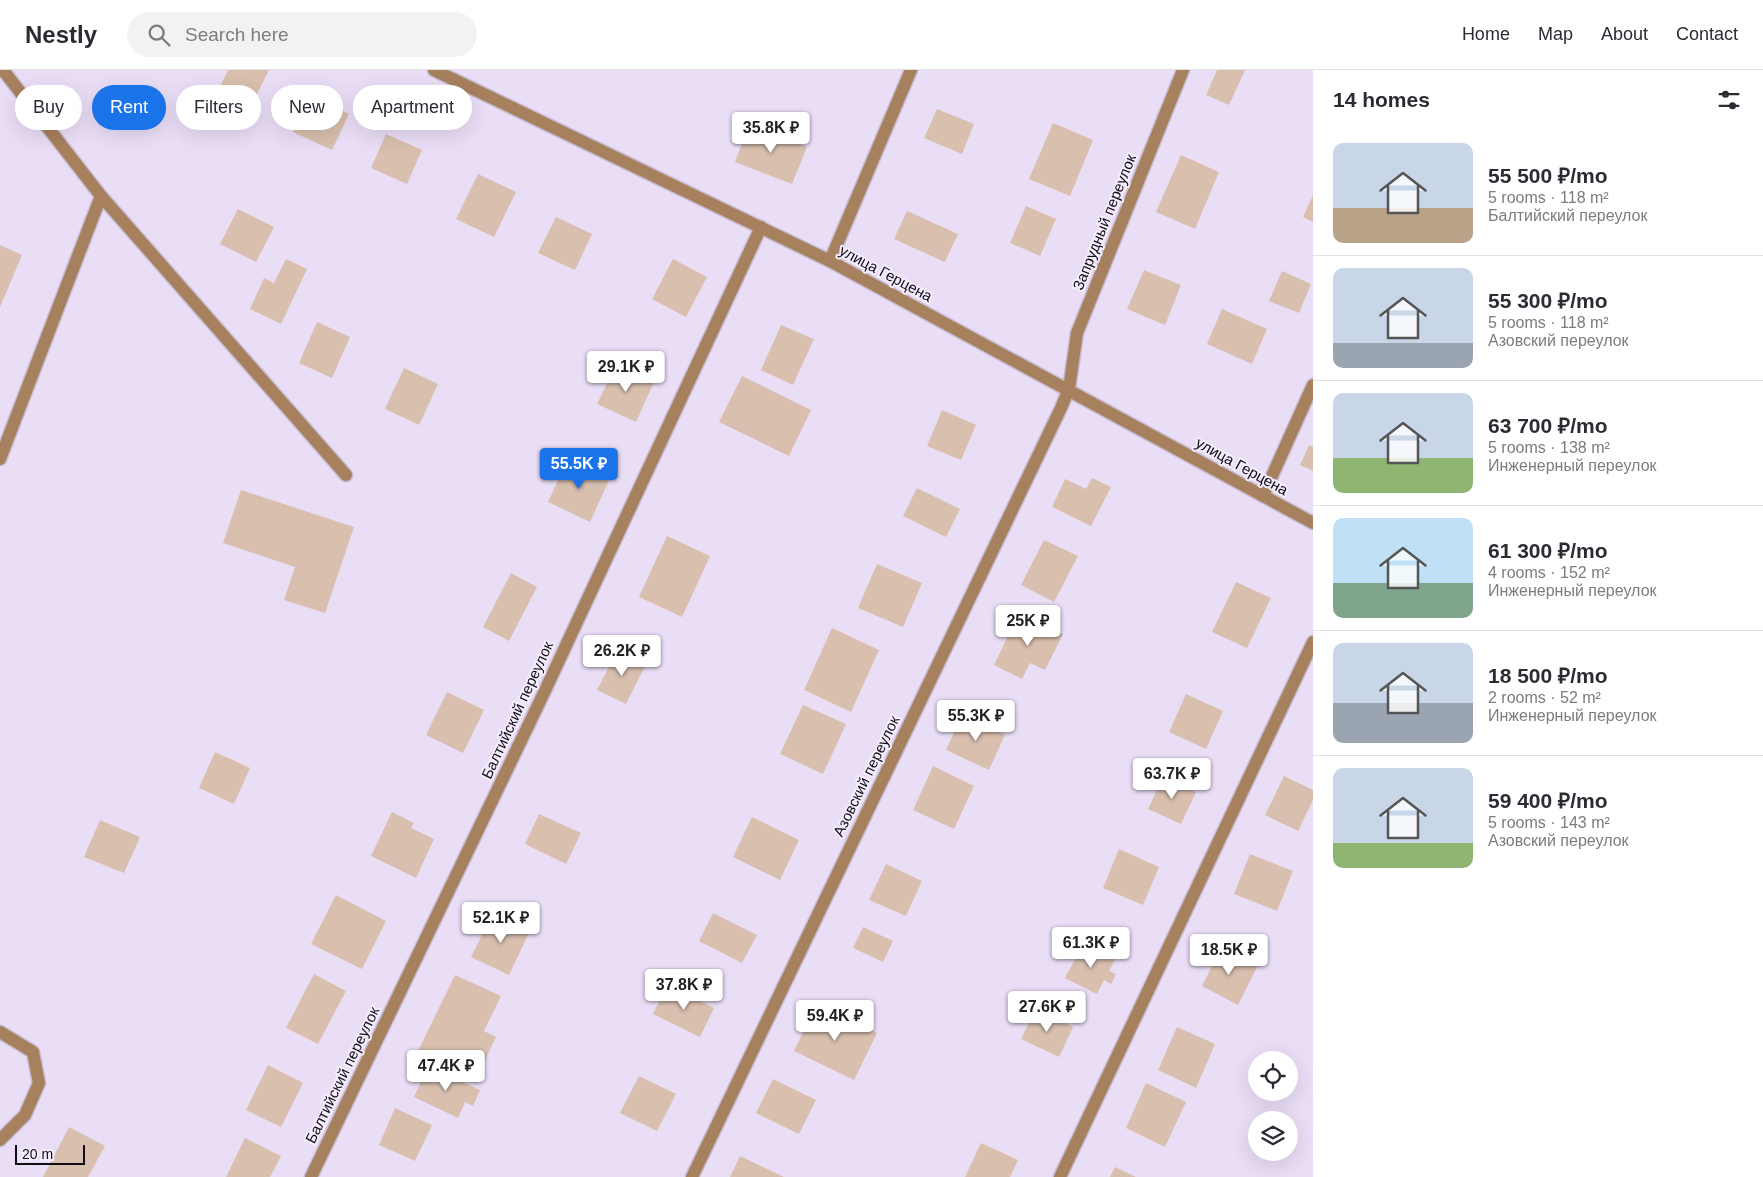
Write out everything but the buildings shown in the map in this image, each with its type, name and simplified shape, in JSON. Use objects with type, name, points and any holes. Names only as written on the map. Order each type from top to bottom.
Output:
[{"type":"street","points":[[3,70],[101,196],[346,475]]},
{"type":"street","name":"улица Герцена","points":[[434,70],[830,262],[1069,389],[1313,523]]},
{"type":"street","points":[[830,262],[912,70]]},
{"type":"street","name":"Запрудный переулок","points":[[1069,389],[1077,333],[1183,70]]},
{"type":"street","points":[[0,459],[101,196]]},
{"type":"street","name":"Балтийский переулок","points":[[310,1177],[546,688],[761,227]]},
{"type":"street","points":[[1263,496],[1313,385]]},
{"type":"street","name":"Азовский переулок","points":[[692,1177],[1069,389]]},
{"type":"street","points":[[1060,1177],[1313,642]]},
{"type":"street","points":[[0,1032],[33,1052],[39,1083],[25,1115],[0,1140]]}]
